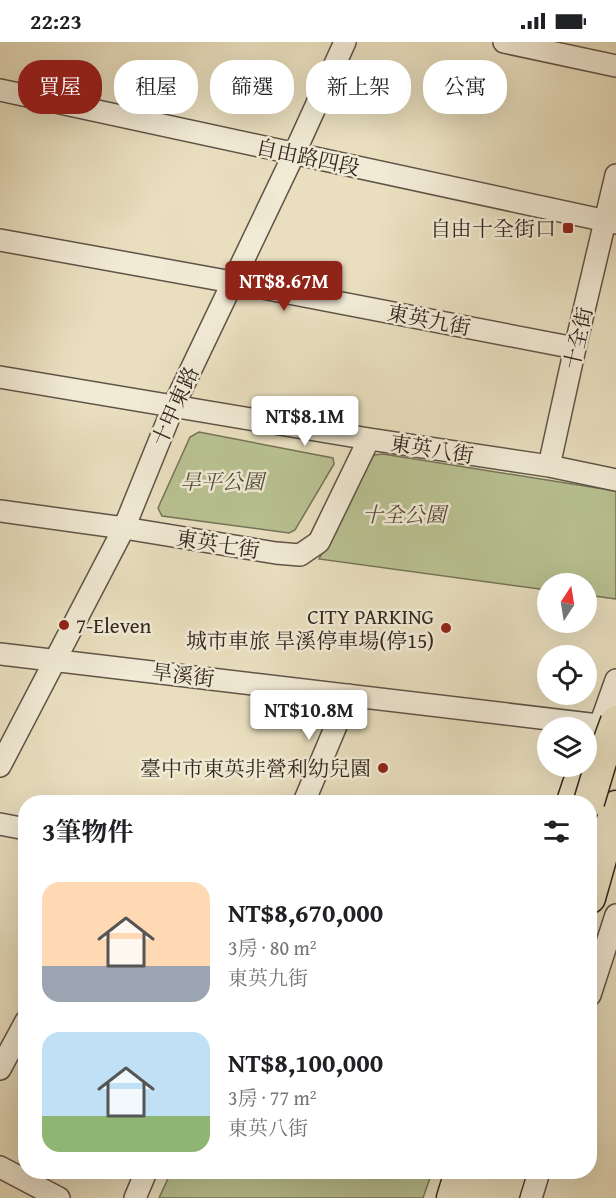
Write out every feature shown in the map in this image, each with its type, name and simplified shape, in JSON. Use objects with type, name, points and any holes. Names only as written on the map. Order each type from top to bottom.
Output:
[{"type":"highway","points":[[579,789],[601,762],[611,724]]},
{"type":"highway","points":[[597,873],[616,806]]},
{"type":"highway","points":[[452,1198],[458,1179]]},
{"type":"highway","points":[[476,1198],[481,1179]]},
{"type":"highway","points":[[503,1198],[509,1179]]},
{"type":"street","name":"十甲東路","points":[[0,766],[124,528],[174,405],[345,42]]},
{"type":"street","points":[[504,42],[616,66]]},
{"type":"street","name":"自由路四段","points":[[0,90],[611,222]]},
{"type":"street","name":"十全街","points":[[549,466],[575,348],[611,222],[616,175]]},
{"type":"street","name":"東英九街","points":[[0,240],[575,348]]},
{"type":"street","name":"東英八街","points":[[0,377],[369,439],[549,466],[616,480]]},
{"type":"street","name":"東英七街","points":[[0,511],[300,555],[318,542],[369,439]]},
{"type":"street","name":"旱溪街","points":[[0,654],[611,724]]},
{"type":"street","points":[[579,789],[611,724],[616,680]]},
{"type":"street","points":[[307,795],[349,695]]},
{"type":"street","points":[[0,824],[18,827]]},
{"type":"street","points":[[597,973],[616,915]]},
{"type":"street","points":[[0,1069],[18,1036]]},
{"type":"street","points":[[0,1167],[18,1176]]},
{"type":"street","points":[[23,1179],[59,1198]]},
{"type":"street","points":[[135,1198],[143,1179]]},
{"type":"street","points":[[442,1198],[448,1179]]},
{"type":"street","points":[[467,1198],[473,1179]]},
{"type":"street","points":[[531,1198],[537,1179]]},
{"type":"green space","name":"旱平公園","points":[[199,432],[333,458],[334,464],[295,530],[289,533],[162,516],[158,508],[190,437]]},
{"type":"green space","name":"十全公園","points":[[383,454],[616,491],[616,599],[597,596],[597,573],[537,573],[537,589],[319,559],[369,458]]},
{"type":"green space","points":[[168,1179],[430,1179],[423,1198],[159,1198]]},
{"type":"place","name":"自由十全街口","points":[[568,228]]},
{"type":"place","name":"7-Eleven","points":[[64,625]]},
{"type":"place","name":"CITY PARKING 城市車旅 旱溪停車場(停15)","points":[[446,628]]},
{"type":"place","name":"臺中市東英非營利幼兒園","points":[[383,768]]}]
